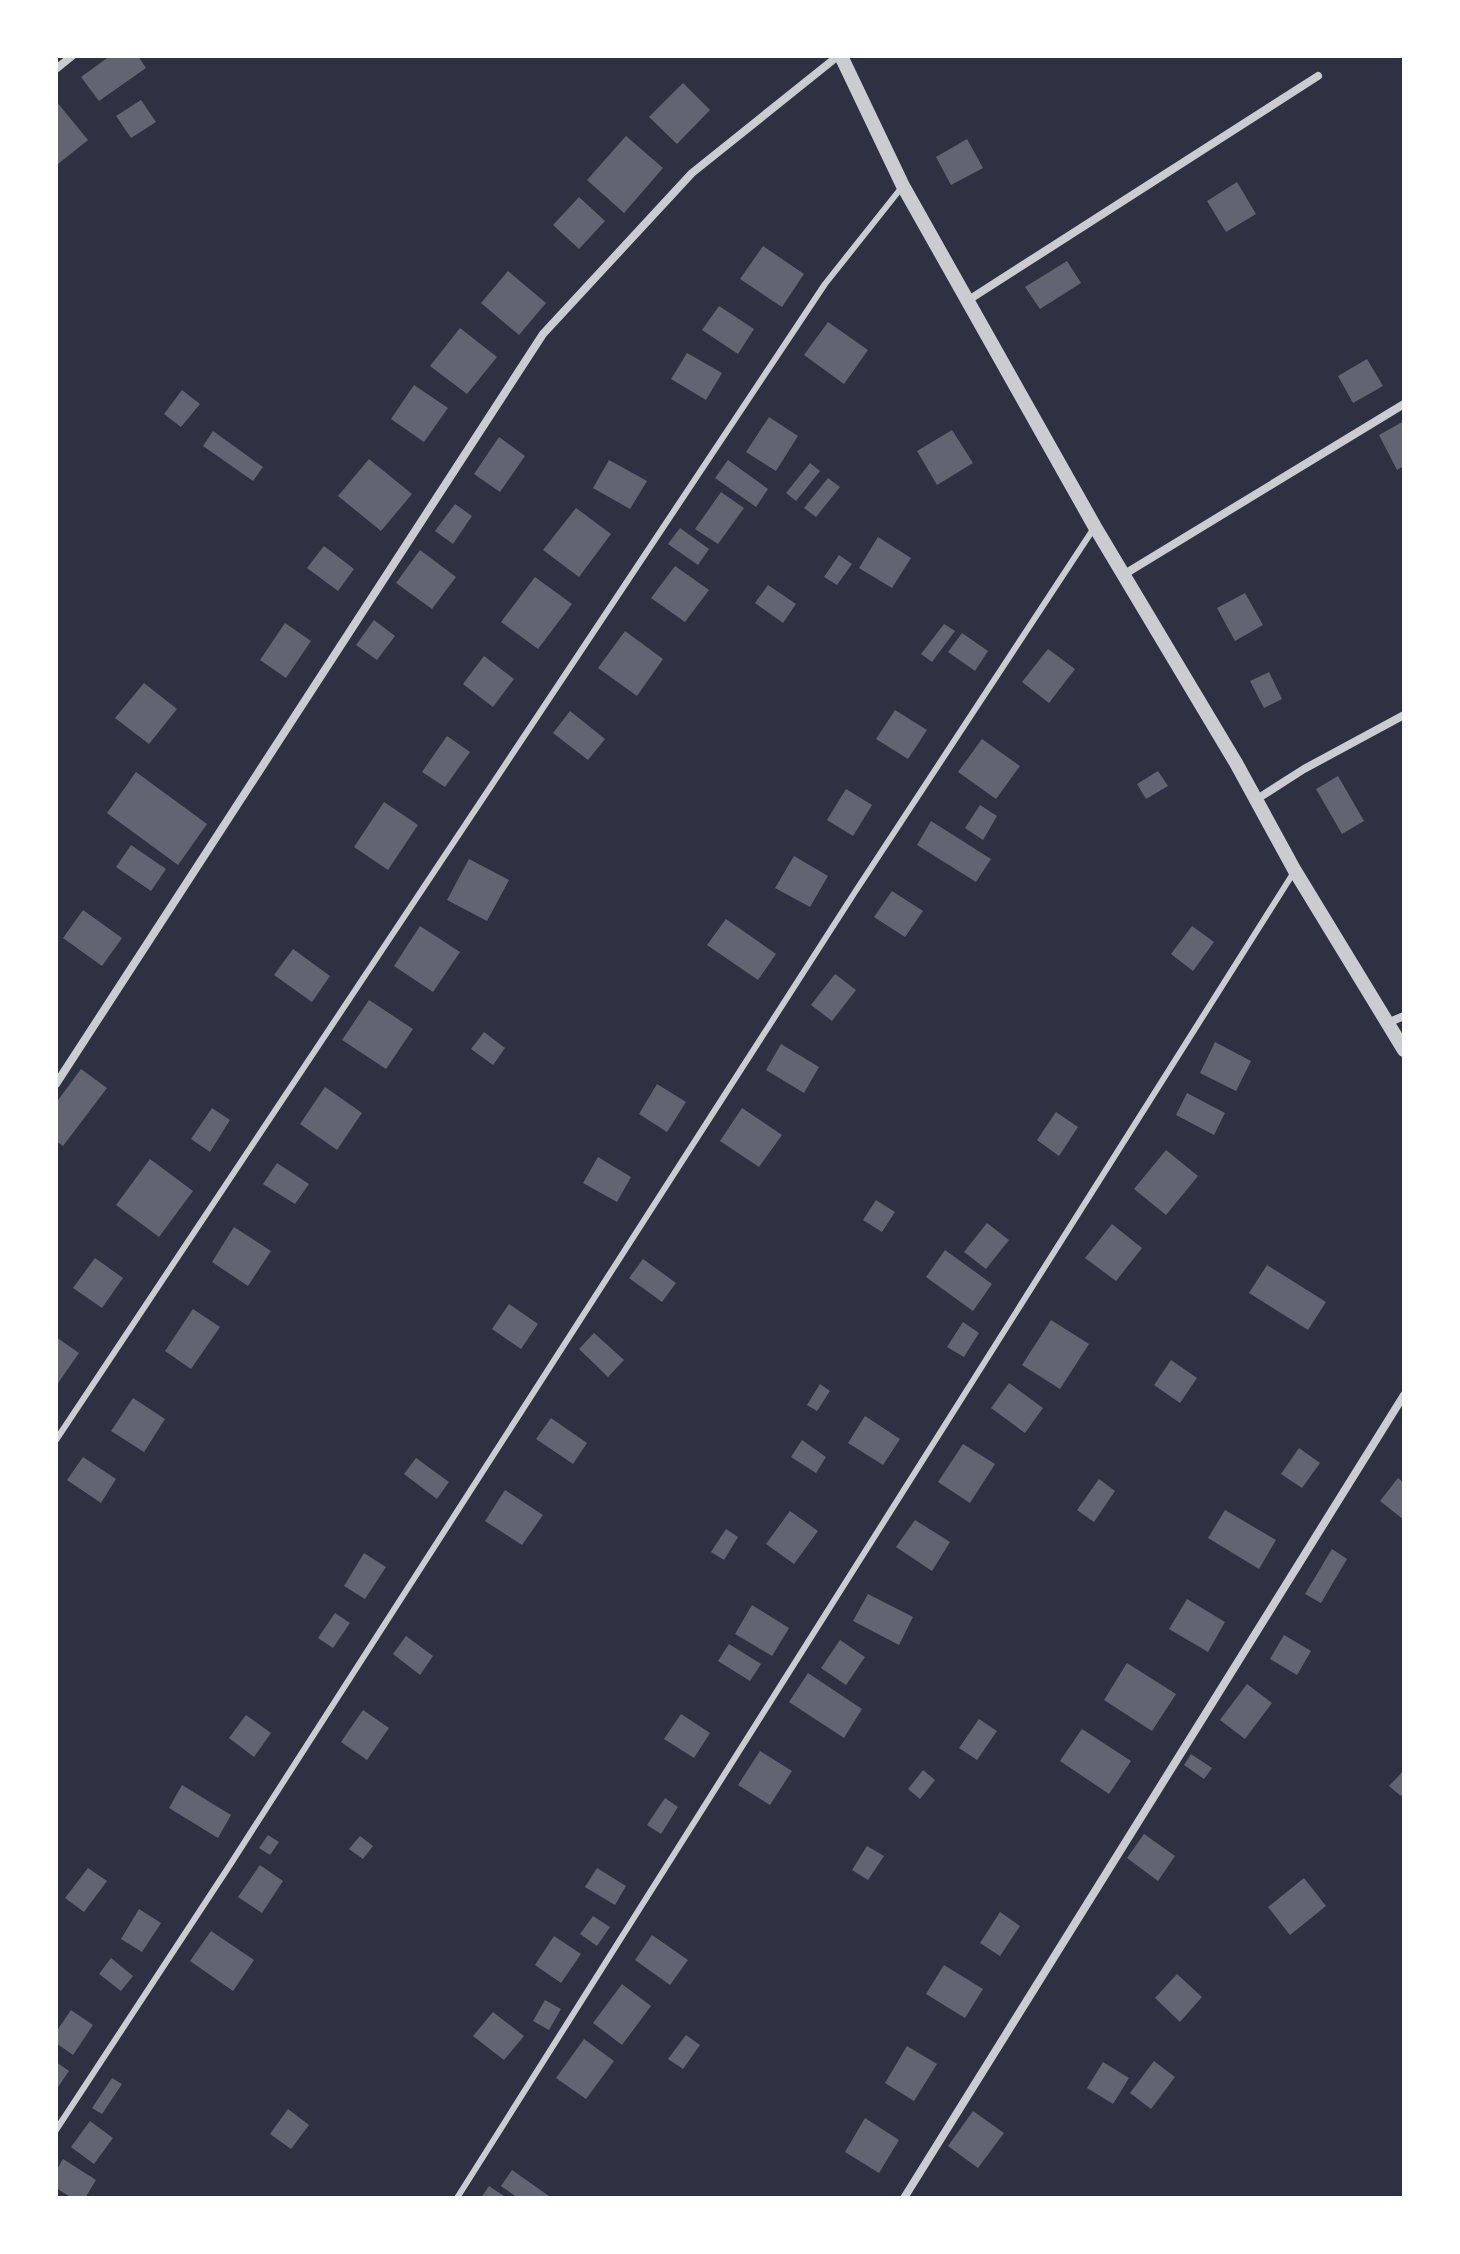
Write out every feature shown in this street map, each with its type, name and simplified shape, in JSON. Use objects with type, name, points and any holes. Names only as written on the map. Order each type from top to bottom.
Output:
[{"type":"street","points":[[56,69],[72,56]]},
{"type":"street","points":[[56,1084],[543,334],[692,173],[840,56],[903,186],[1122,575],[1404,1050]]},
{"type":"street","points":[[967,301],[1318,76]]},
{"type":"street","points":[[1122,575],[1404,404]]},
{"type":"street","points":[[1257,799],[1304,769],[1404,715]]},
{"type":"street","points":[[1387,1023],[1404,1016]]},
{"type":"street","points":[[904,2198],[1404,1395]]},
{"type":"lane","points":[[56,1440],[825,284],[903,186]]},
{"type":"lane","points":[[56,2130],[228,1868],[855,892],[1095,527]]},
{"type":"lane","points":[[457,2198],[1295,871]]},
{"type":"building","points":[[110,56],[138,56],[146,68],[99,101],[81,77]]},
{"type":"building","points":[[683,83],[710,110],[677,144],[649,117]]},
{"type":"building","points":[[141,100],[156,122],[131,138],[116,116]]},
{"type":"building","points":[[56,101],[88,140],[58,164],[56,161]]},
{"type":"building","points":[[626,136],[663,168],[624,213],[587,180]]},
{"type":"building","points":[[967,139],[983,168],[951,185],[936,157]]},
{"type":"building","points":[[1237,182],[1256,214],[1226,232],[1207,201]]},
{"type":"building","points":[[579,197],[605,221],[579,249],[553,225]]},
{"type":"building","points":[[763,246],[804,274],[782,307],[740,279]]},
{"type":"building","points":[[1067,261],[1081,283],[1040,309],[1025,287]]},
{"type":"building","points":[[508,271],[546,303],[519,335],[481,303]]},
{"type":"building","points":[[719,306],[754,329],[738,354],[702,330]]},
{"type":"building","points":[[828,322],[868,350],[844,384],[804,355]]},
{"type":"building","points":[[460,328],[497,357],[467,394],[430,366]]},
{"type":"building","points":[[687,353],[722,373],[706,400],[671,379]]},
{"type":"building","points":[[1367,359],[1383,386],[1353,403],[1338,376]]},
{"type":"building","points":[[414,385],[448,408],[424,442],[391,419]]},
{"type":"building","points":[[182,390],[200,404],[181,427],[164,414]]},
{"type":"building","points":[[769,417],[798,436],[776,471],[746,452]]},
{"type":"building","points":[[1404,421],[1404,466],[1397,470],[1379,435]]},
{"type":"building","points":[[952,430],[973,463],[937,485],[917,451]]},
{"type":"building","points":[[213,431],[263,467],[253,481],[203,446]]},
{"type":"building","points":[[499,437],[525,456],[500,492],[474,474]]},
{"type":"building","points":[[369,459],[412,494],[381,531],[338,496]]},
{"type":"building","points":[[609,460],[647,481],[630,509],[593,488]]},
{"type":"building","points":[[728,460],[768,489],[756,507],[715,478]]},
{"type":"building","points":[[810,463],[820,471],[796,501],[786,493]]},
{"type":"building","points":[[828,478],[840,487],[816,517],[804,508]]},
{"type":"building","points":[[721,492],[744,508],[718,544],[695,529]]},
{"type":"building","points":[[455,504],[472,516],[453,544],[435,531]]},
{"type":"building","points":[[576,508],[611,534],[579,577],[543,550]]},
{"type":"building","points":[[680,528],[709,549],[698,565],[668,544]]},
{"type":"building","points":[[878,537],[911,558],[892,588],[859,568]]},
{"type":"building","points":[[324,546],[354,569],[338,591],[307,568]]},
{"type":"building","points":[[420,550],[456,577],[432,609],[396,583]]},
{"type":"building","points":[[839,555],[852,564],[837,585],[824,577]]},
{"type":"building","points":[[675,566],[709,590],[685,622],[651,598]]},
{"type":"building","points":[[535,577],[572,604],[538,649],[501,622]]},
{"type":"building","points":[[768,585],[796,604],[783,623],[755,603]]},
{"type":"building","points":[[1245,593],[1263,625],[1235,641],[1217,608]]},
{"type":"building","points":[[374,620],[395,636],[377,660],[356,645]]},
{"type":"building","points":[[285,623],[311,641],[286,678],[260,660]]},
{"type":"building","points":[[944,624],[955,631],[932,662],[921,654]]},
{"type":"building","points":[[625,631],[663,659],[637,696],[598,668]]},
{"type":"building","points":[[962,633],[988,651],[975,671],[948,652]]},
{"type":"building","points":[[1048,649],[1075,669],[1049,703],[1022,682]]},
{"type":"building","points":[[484,656],[514,679],[493,707],[463,684]]},
{"type":"building","points":[[1269,672],[1282,699],[1264,708],[1250,681]]},
{"type":"building","points":[[144,683],[177,709],[149,744],[115,718]]},
{"type":"building","points":[[895,710],[927,730],[908,759],[876,739]]},
{"type":"building","points":[[570,711],[605,739],[588,760],[553,733]]},
{"type":"building","points":[[447,736],[470,752],[445,787],[422,772]]},
{"type":"building","points":[[982,739],[1020,766],[996,799],[958,772]]},
{"type":"building","points":[[1158,771],[1168,786],[1146,799],[1137,784]]},
{"type":"building","points":[[136,772],[207,824],[178,865],[107,813]]},
{"type":"building","points":[[1338,776],[1364,821],[1342,834],[1316,789]]},
{"type":"building","points":[[846,789],[872,805],[853,836],[827,820]]},
{"type":"building","points":[[384,802],[418,825],[388,870],[354,847]]},
{"type":"building","points":[[980,805],[997,816],[983,840],[965,828]]},
{"type":"building","points":[[931,821],[991,859],[976,882],[917,845]]},
{"type":"building","points":[[131,845],[166,869],[151,891],[116,867]]},
{"type":"building","points":[[794,856],[828,876],[810,907],[775,888]]},
{"type":"building","points":[[469,859],[509,880],[487,921],[447,900]]},
{"type":"building","points":[[892,891],[923,911],[905,937],[874,917]]},
{"type":"building","points":[[83,910],[122,938],[102,966],[63,938]]},
{"type":"building","points":[[726,919],[776,954],[758,980],[707,945]]},
{"type":"building","points":[[420,926],[460,952],[433,992],[394,966]]},
{"type":"building","points":[[1192,926],[1214,942],[1193,971],[1171,954]]},
{"type":"building","points":[[293,949],[330,976],[312,1002],[274,975]]},
{"type":"building","points":[[835,974],[856,990],[832,1021],[811,1005]]},
{"type":"building","points":[[369,1000],[413,1029],[386,1069],[342,1040]]},
{"type":"building","points":[[484,1032],[505,1048],[493,1065],[471,1049]]},
{"type":"building","points":[[1215,1042],[1251,1061],[1236,1091],[1200,1073]]},
{"type":"building","points":[[781,1044],[819,1067],[804,1093],[766,1070]]},
{"type":"building","points":[[81,1069],[107,1088],[63,1146],[56,1141],[56,1103]]},
{"type":"building","points":[[657,1084],[686,1102],[667,1132],[639,1114]]},
{"type":"building","points":[[325,1087],[362,1113],[337,1150],[300,1124]]},
{"type":"building","points":[[1187,1093],[1225,1113],[1214,1135],[1176,1115]]},
{"type":"building","points":[[212,1108],[230,1120],[210,1152],[191,1139]]},
{"type":"building","points":[[742,1108],[782,1135],[759,1167],[720,1141]]},
{"type":"building","points":[[1056,1112],[1078,1127],[1059,1156],[1037,1140]]},
{"type":"building","points":[[1166,1150],[1198,1176],[1166,1215],[1134,1189]]},
{"type":"building","points":[[598,1157],[631,1177],[617,1202],[583,1183]]},
{"type":"building","points":[[150,1159],[193,1191],[159,1237],[116,1205]]},
{"type":"building","points":[[277,1163],[309,1184],[295,1204],[263,1184]]},
{"type":"building","points":[[876,1200],[895,1212],[882,1232],[863,1220]]},
{"type":"building","points":[[987,1223],[1009,1240],[986,1269],[964,1252]]},
{"type":"building","points":[[1112,1224],[1142,1248],[1116,1281],[1085,1258]]},
{"type":"building","points":[[234,1227],[271,1251],[248,1286],[212,1262]]},
{"type":"building","points":[[945,1250],[992,1284],[973,1311],[926,1277]]},
{"type":"building","points":[[95,1258],[123,1278],[102,1308],[73,1288]]},
{"type":"building","points":[[643,1259],[676,1283],[662,1302],[629,1278]]},
{"type":"building","points":[[1267,1265],[1326,1302],[1308,1330],[1249,1293]]},
{"type":"building","points":[[509,1304],[538,1324],[521,1349],[492,1329]]},
{"type":"building","points":[[193,1309],[220,1327],[191,1369],[165,1351]]},
{"type":"building","points":[[1051,1320],[1089,1344],[1060,1389],[1022,1365]]},
{"type":"building","points":[[963,1322],[979,1333],[964,1357],[947,1347]]},
{"type":"building","points":[[594,1333],[624,1360],[608,1377],[579,1349]]},
{"type":"building","points":[[56,1337],[79,1353],[56,1386]]},
{"type":"building","points":[[1171,1360],[1197,1378],[1180,1403],[1154,1385]]},
{"type":"building","points":[[1009,1383],[1043,1408],[1025,1433],[991,1408]]},
{"type":"building","points":[[820,1384],[830,1391],[817,1411],[807,1405]]},
{"type":"building","points":[[133,1398],[165,1419],[144,1452],[111,1431]]},
{"type":"building","points":[[865,1416],[900,1439],[883,1465],[848,1443]]},
{"type":"building","points":[[551,1418],[587,1443],[573,1464],[536,1439]]},
{"type":"building","points":[[802,1440],[826,1457],[816,1473],[791,1457]]},
{"type":"building","points":[[963,1444],[995,1464],[970,1503],[938,1482]]},
{"type":"building","points":[[1299,1448],[1320,1463],[1302,1488],[1281,1474]]},
{"type":"building","points":[[83,1457],[116,1479],[101,1503],[67,1480]]},
{"type":"building","points":[[416,1458],[449,1482],[437,1499],[404,1474]]},
{"type":"building","points":[[1398,1478],[1404,1483],[1404,1520],[1380,1501]]},
{"type":"building","points":[[1099,1479],[1115,1491],[1094,1522],[1077,1510]]},
{"type":"building","points":[[505,1490],[543,1515],[522,1545],[485,1521]]},
{"type":"building","points":[[1225,1510],[1276,1540],[1259,1569],[1208,1538]]},
{"type":"building","points":[[790,1511],[818,1531],[794,1564],[766,1544]]},
{"type":"building","points":[[915,1520],[950,1542],[932,1571],[896,1547]]},
{"type":"building","points":[[726,1529],[738,1537],[724,1560],[711,1552]]},
{"type":"building","points":[[1332,1549],[1347,1559],[1321,1603],[1305,1594]]},
{"type":"building","points":[[364,1553],[386,1567],[365,1599],[344,1586]]},
{"type":"building","points":[[868,1594],[913,1617],[899,1645],[853,1621]]},
{"type":"building","points":[[1187,1599],[1225,1622],[1208,1652],[1169,1629]]},
{"type":"building","points":[[752,1605],[789,1628],[772,1656],[735,1634]]},
{"type":"building","points":[[335,1613],[350,1623],[333,1648],[318,1638]]},
{"type":"building","points":[[1284,1635],[1311,1651],[1297,1675],[1270,1659]]},
{"type":"building","points":[[406,1636],[433,1656],[420,1675],[393,1654]]},
{"type":"building","points":[[840,1640],[865,1657],[846,1685],[821,1668]]},
{"type":"building","points":[[729,1644],[761,1664],[750,1681],[718,1661]]},
{"type":"building","points":[[1127,1663],[1176,1694],[1152,1731],[1104,1700]]},
{"type":"building","points":[[808,1673],[862,1709],[844,1738],[789,1702]]},
{"type":"building","points":[[1247,1684],[1272,1703],[1245,1739],[1220,1720]]},
{"type":"building","points":[[363,1710],[389,1728],[367,1760],[341,1742]]},
{"type":"building","points":[[681,1714],[710,1733],[694,1758],[664,1739]]},
{"type":"building","points":[[246,1715],[271,1733],[254,1757],[229,1738]]},
{"type":"building","points":[[979,1719],[997,1731],[977,1760],[959,1748]]},
{"type":"building","points":[[1082,1729],[1131,1761],[1109,1794],[1060,1761]]},
{"type":"building","points":[[760,1751],[792,1771],[770,1805],[738,1785]]},
{"type":"building","points":[[1191,1754],[1212,1768],[1204,1779],[1184,1765]]},
{"type":"building","points":[[923,1770],[935,1780],[920,1799],[908,1789]]},
{"type":"building","points":[[1404,1770],[1404,1792],[1401,1796],[1389,1786]]},
{"type":"building","points":[[182,1785],[231,1815],[218,1838],[169,1808]]},
{"type":"building","points":[[665,1798],[678,1807],[661,1834],[647,1825]]},
{"type":"building","points":[[1144,1834],[1175,1856],[1158,1881],[1127,1858]]},
{"type":"building","points":[[268,1835],[279,1842],[270,1855],[259,1848]]},
{"type":"building","points":[[360,1836],[373,1846],[363,1859],[349,1849]]},
{"type":"building","points":[[867,1846],[884,1856],[868,1880],[852,1870]]},
{"type":"building","points":[[260,1865],[283,1881],[262,1913],[238,1897]]},
{"type":"building","points":[[88,1868],[107,1881],[84,1912],[65,1898]]},
{"type":"building","points":[[597,1868],[626,1886],[615,1905],[585,1887]]},
{"type":"building","points":[[1304,1878],[1326,1906],[1290,1935],[1268,1907]]},
{"type":"building","points":[[139,1909],[161,1923],[142,1952],[121,1939]]},
{"type":"building","points":[[1000,1912],[1020,1926],[1000,1956],[980,1943]]},
{"type":"building","points":[[593,1916],[610,1927],[597,1946],[580,1934]]},
{"type":"building","points":[[211,1931],[254,1960],[233,1991],[190,1961]]},
{"type":"building","points":[[652,1935],[688,1960],[670,1985],[635,1960]]},
{"type":"building","points":[[554,1936],[581,1954],[561,1983],[535,1965]]},
{"type":"building","points":[[111,1958],[133,1976],[121,1991],[99,1974]]},
{"type":"building","points":[[944,1965],[983,1989],[965,2018],[926,1994]]},
{"type":"building","points":[[1177,1974],[1202,1997],[1180,2022],[1155,1998]]},
{"type":"building","points":[[622,1984],[651,2006],[622,2045],[593,2023]]},
{"type":"building","points":[[545,2000],[561,2009],[549,2030],[533,2021]]},
{"type":"building","points":[[71,2010],[93,2025],[73,2055],[56,2043],[56,2032]]},
{"type":"building","points":[[493,2012],[524,2036],[504,2060],[473,2036]]},
{"type":"building","points":[[686,2035],[700,2045],[683,2069],[668,2059]]},
{"type":"building","points":[[584,2039],[614,2061],[586,2099],[556,2078]]},
{"type":"building","points":[[907,2046],[937,2064],[914,2101],[885,2083]]},
{"type":"building","points":[[1154,2061],[1175,2077],[1151,2109],[1130,2093]]},
{"type":"building","points":[[56,2062],[69,2071],[56,2090]]},
{"type":"building","points":[[1103,2062],[1129,2078],[1113,2104],[1087,2088]]},
{"type":"building","points":[[112,2078],[122,2084],[102,2114],[92,2108]]},
{"type":"building","points":[[288,2109],[309,2125],[291,2149],[270,2134]]},
{"type":"building","points":[[973,2111],[1004,2133],[978,2168],[948,2146]]},
{"type":"building","points":[[865,2118],[899,2140],[879,2173],[845,2152]]},
{"type":"building","points":[[90,2121],[113,2138],[94,2164],[71,2147]]},
{"type":"building","points":[[63,2159],[96,2180],[85,2198],[72,2198],[56,2188],[56,2171]]},
{"type":"building","points":[[512,2170],[548,2198],[518,2198],[501,2186]]},
{"type":"building","points":[[489,2186],[507,2198],[481,2198]]}]
